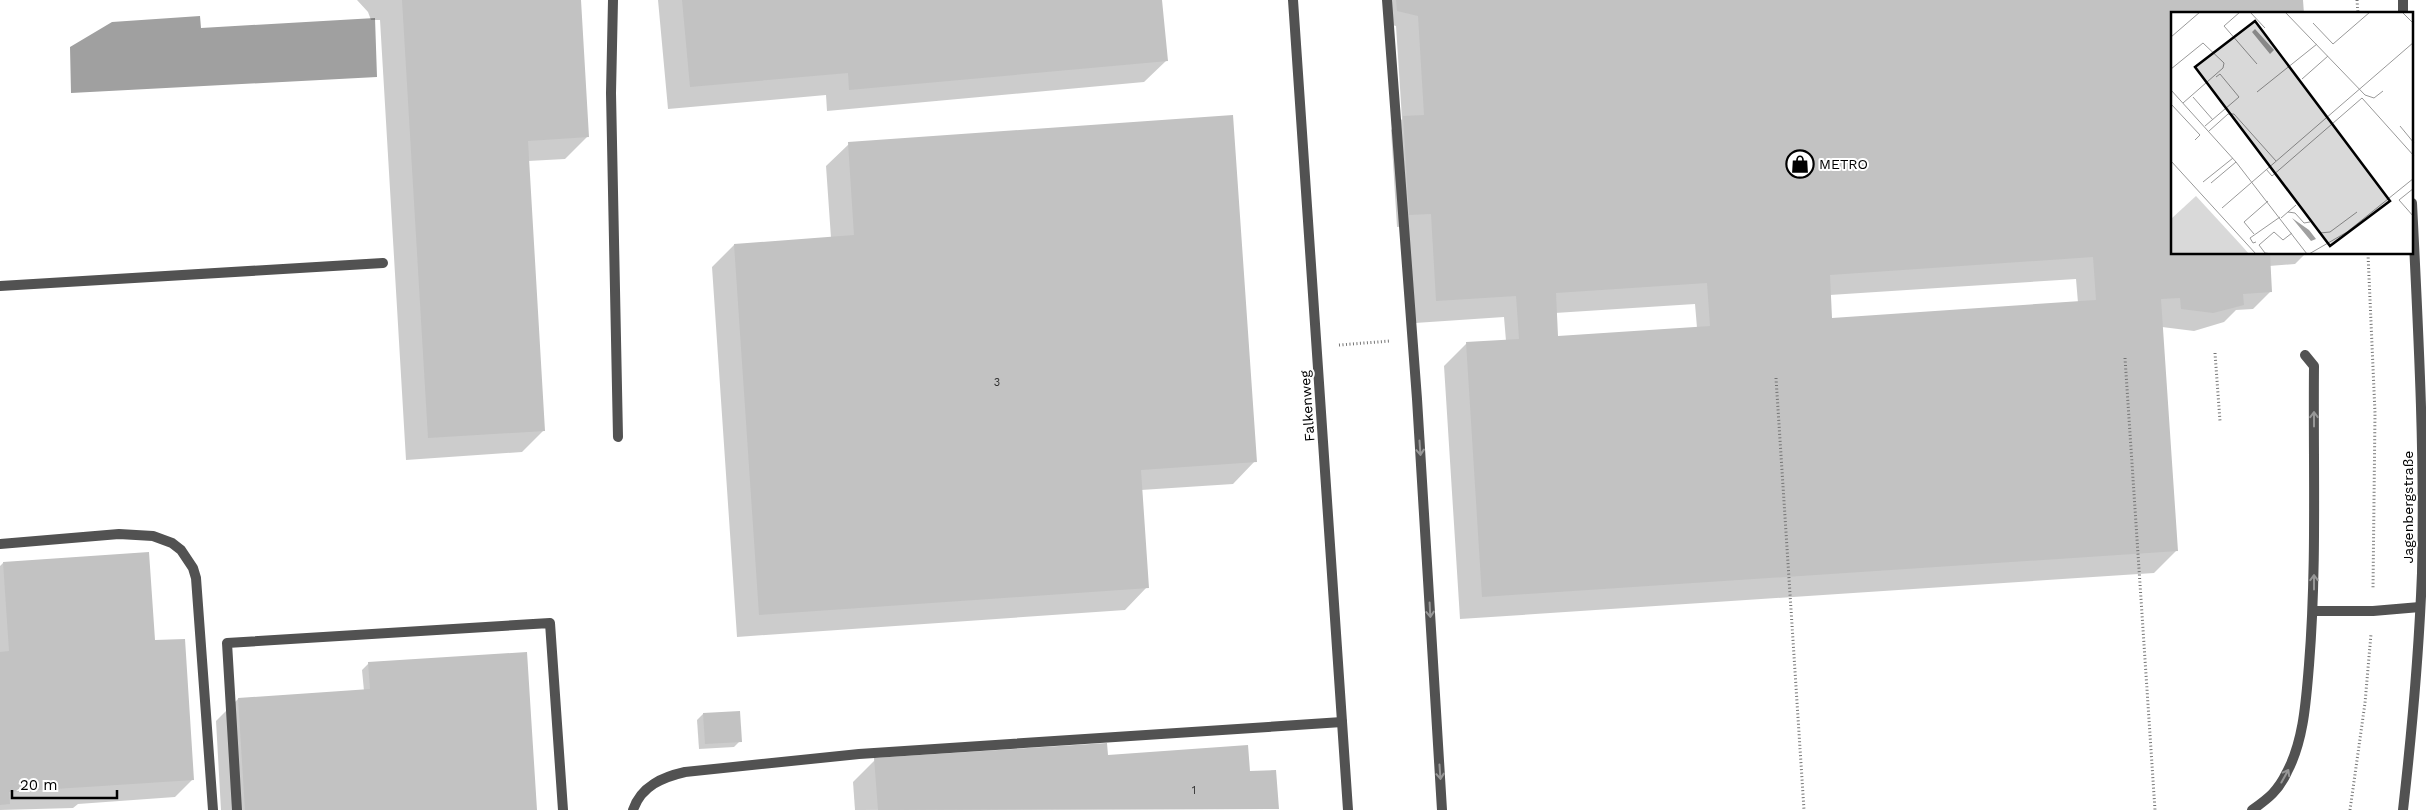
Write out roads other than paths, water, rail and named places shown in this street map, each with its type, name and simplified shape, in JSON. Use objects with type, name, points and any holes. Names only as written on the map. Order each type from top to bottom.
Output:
[{"type":"street","points":[[613,0],[611,92],[618,438]]},
{"type":"street","name":"Falkenweg","points":[[1293,0],[1348,810]]},
{"type":"street","points":[[1387,0],[1417,399],[1442,810]]},
{"type":"street","name":"Jagenbergstraße","points":[[2403,810],[2414,718],[2420,607],[2422,449],[2414,252]]},
{"type":"street","points":[[0,286],[383,262]]},
{"type":"street","points":[[2252,810],[2274,794],[2288,771],[2303,720],[2313,611],[2314,366],[2305,355]]},
{"type":"street","points":[[0,544],[135,534],[163,538],[181,550],[193,568],[196,578],[213,810]]},
{"type":"street","points":[[2313,611],[2373,611],[2420,607]]},
{"type":"street","points":[[237,810],[227,643],[550,623],[563,810]]},
{"type":"street","points":[[633,810],[650,785],[671,775],[694,771],[859,754],[1342,722]]},
{"type":"place","name":"METRO","points":[[1800,164]]}]
